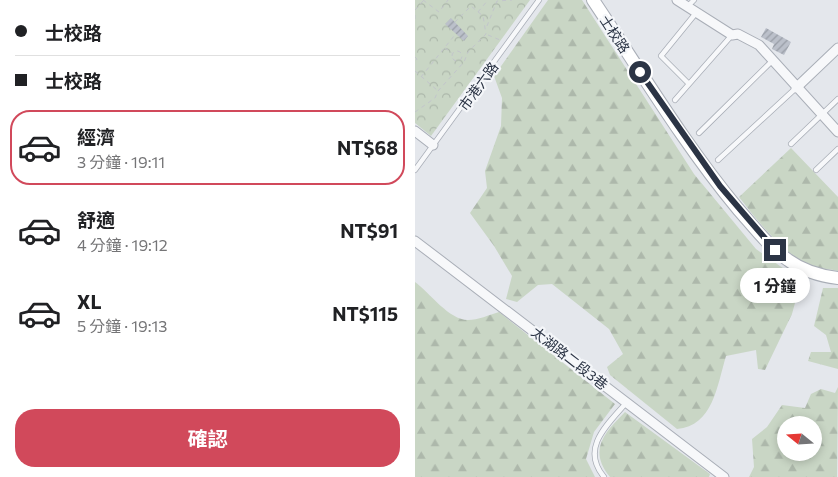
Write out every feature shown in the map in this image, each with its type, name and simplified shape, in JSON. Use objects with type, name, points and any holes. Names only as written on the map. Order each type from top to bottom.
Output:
[{"type":"street","name":"士校路","points":[[593,0],[715,180],[762,236],[775,250],[799,267],[838,278]]},
{"type":"street","points":[[677,0],[691,3],[696,13],[733,35],[738,34],[759,45],[796,88],[838,132]]},
{"type":"street","points":[[796,88],[838,48]]},
{"type":"street","points":[[415,131],[433,146]]},
{"type":"street","name":"太湖路二段3巷","points":[[415,240],[721,476]]},
{"type":"lane","name":"市港六路","points":[[415,170],[539,0]]},
{"type":"lane","points":[[689,84],[661,56],[696,13]]},
{"type":"lane","points":[[675,100],[733,35]]},
{"type":"lane","points":[[699,133],[772,61]]},
{"type":"lane","points":[[719,160],[796,88]]},
{"type":"lane","points":[[791,144],[838,99]]},
{"type":"lane","points":[[816,170],[838,149]]},
{"type":"lane","points":[[604,477],[596,467],[594,448],[600,435],[627,402]]},
{"type":"path","points":[[415,10],[423,0],[439,12],[448,0]]},
{"type":"path","points":[[478,12],[488,0]]},
{"type":"path","points":[[487,27],[497,2],[512,0]]},
{"type":"path","points":[[415,112],[421,110],[437,97],[439,91],[464,62],[468,52],[487,34],[487,27],[483,16],[467,3]]},
{"type":"path","points":[[455,22],[471,6]]},
{"type":"path","points":[[415,15],[415,21]]},
{"type":"path","points":[[487,34],[503,41]]},
{"type":"path","points":[[421,77],[454,36],[458,35]]},
{"type":"path","points":[[445,48],[452,54],[453,60],[461,58],[459,51],[452,54]]},
{"type":"path","points":[[415,57],[417,59],[415,63]]},
{"type":"path","points":[[415,71],[439,91]]},
{"type":"green space","points":[[415,0],[530,0],[431,136],[415,123]]},
{"type":"green space","points":[[548,0],[582,0],[694,174],[756,249],[801,281],[792,314],[765,370],[758,369],[756,350],[726,356],[712,403],[699,421],[689,426],[677,429],[610,375],[607,367],[623,354],[609,329],[552,284],[538,285],[517,302],[506,299],[512,276],[494,246],[470,213],[487,188],[485,171],[501,126],[502,98],[494,76]]},
{"type":"green space","points":[[791,148],[838,197],[838,271],[815,267],[804,263],[794,256],[773,237],[739,197]]},
{"type":"green space","points":[[415,282],[447,311],[461,319],[476,319],[499,312],[615,404],[594,432],[586,459],[595,477],[415,477]]},
{"type":"green space","points":[[823,288],[838,288],[838,369],[808,361],[811,352],[831,352],[826,335],[814,326]]},
{"type":"green space","points":[[838,387],[837,477],[749,477],[754,467],[752,439],[767,427],[782,405],[805,408],[811,394],[821,389],[835,393]]},
{"type":"green space","points":[[625,412],[710,474],[709,477],[610,477],[603,467],[600,458],[601,442],[611,427]]},
{"type":"building","points":[[451,18],[468,36],[464,41],[445,24]]},
{"type":"building","points":[[766,28],[791,42],[784,55],[772,49],[774,44],[761,37]]},
{"type":"route","points":[[640,72],[720,186],[775,250]]}]
